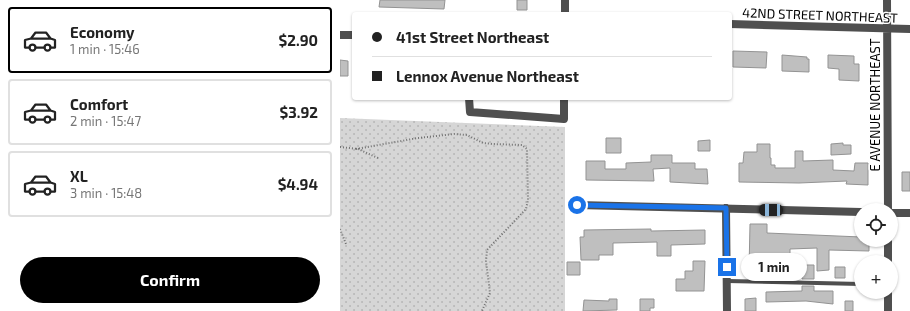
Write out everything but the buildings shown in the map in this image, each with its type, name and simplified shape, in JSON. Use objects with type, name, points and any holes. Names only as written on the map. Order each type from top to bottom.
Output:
[{"type":"street","points":[[565,0],[565,12]]},
{"type":"street","name":"E AVENUE NORTHEAST","points":[[887,0],[888,203]]},
{"type":"street","name":"42ND STREET NORTHEAST","points":[[732,24],[910,29]]},
{"type":"street","points":[[340,35],[352,35]]},
{"type":"street","points":[[469,100],[470,112],[564,119],[564,100]]},
{"type":"street","points":[[577,205],[854,212]]},
{"type":"street","points":[[726,208],[727,311]]},
{"type":"street","points":[[898,213],[910,213]]},
{"type":"street","points":[[888,299],[888,311]]},
{"type":"lane","points":[[727,282],[854,284]]},
{"type":"path","points":[[356,149],[418,138],[454,134],[467,135],[483,143],[522,145],[527,149],[528,200],[526,209],[487,250],[486,261],[490,294],[482,311]]},
{"type":"path","points":[[340,147],[356,149],[378,158]]},
{"type":"path","points":[[340,229],[346,244]]},
{"type":"shaded area","points":[[340,118],[565,127],[565,311],[340,311]]},
{"type":"route","points":[[577,205],[726,208],[727,267]]}]
